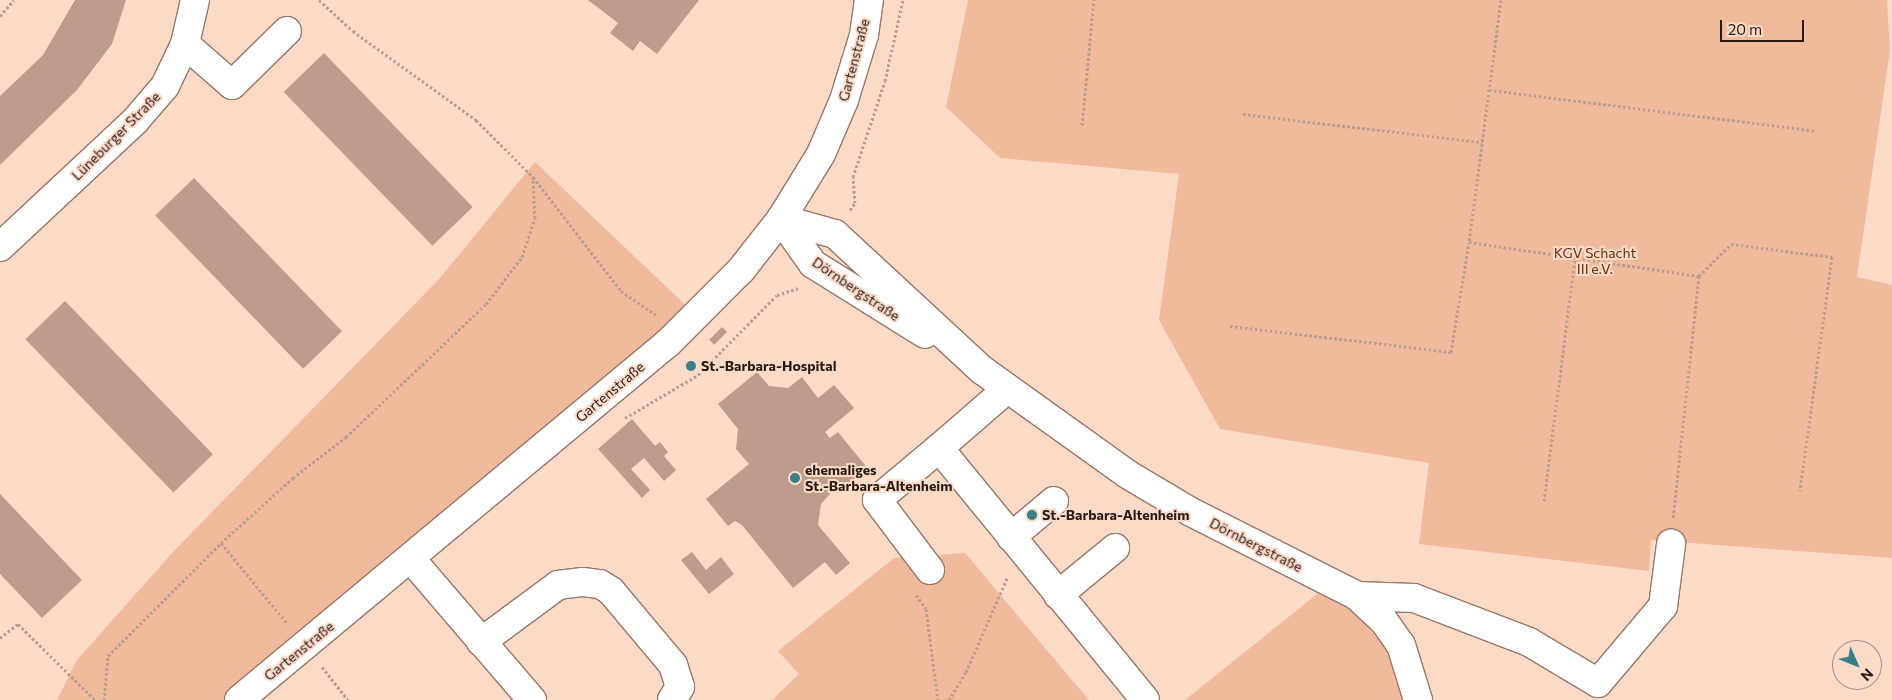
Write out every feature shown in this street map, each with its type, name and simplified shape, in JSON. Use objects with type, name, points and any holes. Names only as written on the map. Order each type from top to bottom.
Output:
[{"type":"street","name":"Lüneburger Straße","points":[[0,247],[135,121],[165,86],[185,44],[195,0]]},
{"type":"street","name":"Gartenstraße","points":[[239,700],[411,559],[679,332],[741,270],[782,219],[821,154],[844,100],[864,35],[869,0]]},
{"type":"street","points":[[185,44],[232,85],[287,31]]},
{"type":"street","name":"Dörnbergstraße","points":[[782,219],[813,264],[982,370]]},
{"type":"street","name":"Dörnbergstraße","points":[[782,219],[834,234],[1006,390],[1128,474],[1191,512],[1357,596],[1384,621],[1401,645],[1418,700]]},
{"type":"street","points":[[930,570],[877,500],[1006,390]]},
{"type":"street","points":[[939,448],[1145,700]]},
{"type":"street","points":[[1016,542],[1054,501]]},
{"type":"street","points":[[1357,596],[1414,598],[1529,642],[1598,683],[1663,606],[1671,544]]},
{"type":"street","points":[[1058,595],[1114,548]]},
{"type":"street","points":[[411,559],[532,700]]},
{"type":"street","points":[[481,642],[558,585],[583,582],[600,584],[612,592],[673,665],[680,687],[672,700]]},
{"type":"path","points":[[0,16],[14,0]]},
{"type":"path","points":[[319,0],[353,31],[476,120],[533,177],[621,292],[679,332]]},
{"type":"path","points":[[1082,125],[1094,0]]},
{"type":"path","points":[[1230,326],[1451,352],[1469,242],[1501,0]]},
{"type":"path","points":[[1489,90],[1816,130]]},
{"type":"path","points":[[1244,114],[1482,142]]},
{"type":"path","points":[[104,700],[108,656],[221,543],[293,478],[346,437],[486,304],[522,257],[535,218],[533,177]]},
{"type":"path","points":[[1469,242],[1699,276]]},
{"type":"path","points":[[1671,544],[1699,276],[1731,244],[1832,257],[1800,491]]},
{"type":"path","points":[[1544,501],[1576,258]]},
{"type":"path","points":[[949,700],[970,664],[1016,542]]},
{"type":"path","points":[[221,543],[348,700]]},
{"type":"path","points":[[930,570],[909,587],[926,608],[938,700]]},
{"type":"path","points":[[0,638],[18,624],[95,700]]},
{"type":"green space","name":"KGV Schacht III e.V.","points":[[968,0],[1887,0],[1890,50],[1857,277],[1892,285],[1892,558],[1651,540],[1649,571],[1419,544],[1429,463],[1220,429],[1159,320],[1179,174],[1000,158],[946,107]]},
{"type":"green space","points":[[535,162],[694,313],[232,700],[57,700],[77,660],[173,552],[440,278]]},
{"type":"green space","points":[[965,553],[1089,700],[772,700],[799,674],[778,651],[894,558]]},
{"type":"green space","points":[[1322,590],[1348,603],[1390,653],[1403,700],[1185,700]]},
{"type":"building","points":[[75,0],[126,0],[112,44],[77,90],[0,165],[0,96],[43,55]]},
{"type":"building","points":[[588,0],[699,0],[657,54],[640,41],[633,51],[610,33],[618,23]]},
{"type":"building","points":[[324,53],[473,207],[432,246],[284,92]]},
{"type":"building","points":[[194,178],[342,331],[303,369],[155,216]]},
{"type":"building","points":[[65,301],[213,454],[173,492],[25,339]]},
{"type":"building","points":[[722,327],[727,332],[714,345],[709,340]]},
{"type":"building","name":"ehemaliges St.-Barbara-Altenheim","points":[[757,372],[769,386],[788,388],[802,377],[818,398],[834,385],[854,408],[825,432],[830,438],[838,432],[869,470],[842,492],[837,486],[821,504],[818,525],[850,563],[836,575],[825,562],[793,588],[742,525],[735,521],[728,526],[706,499],[749,464],[736,449],[738,429],[718,404]]},
{"type":"building","points":[[632,419],[655,446],[660,442],[668,452],[664,456],[676,470],[664,481],[644,458],[631,469],[650,490],[642,498],[598,449]]},
{"type":"building","points":[[0,494],[82,580],[42,618],[0,574]]},
{"type":"building","points":[[692,552],[706,570],[721,557],[734,574],[709,594],[681,560]]},
{"type":"place","name":"St.-Barbara-Hospital","points":[[691,366]]},
{"type":"place","name":"ehemaliges St.-Barbara-Altenheim","points":[[795,478]]},
{"type":"place","name":"St.-Barbara-Altenheim","points":[[1032,515]]}]
